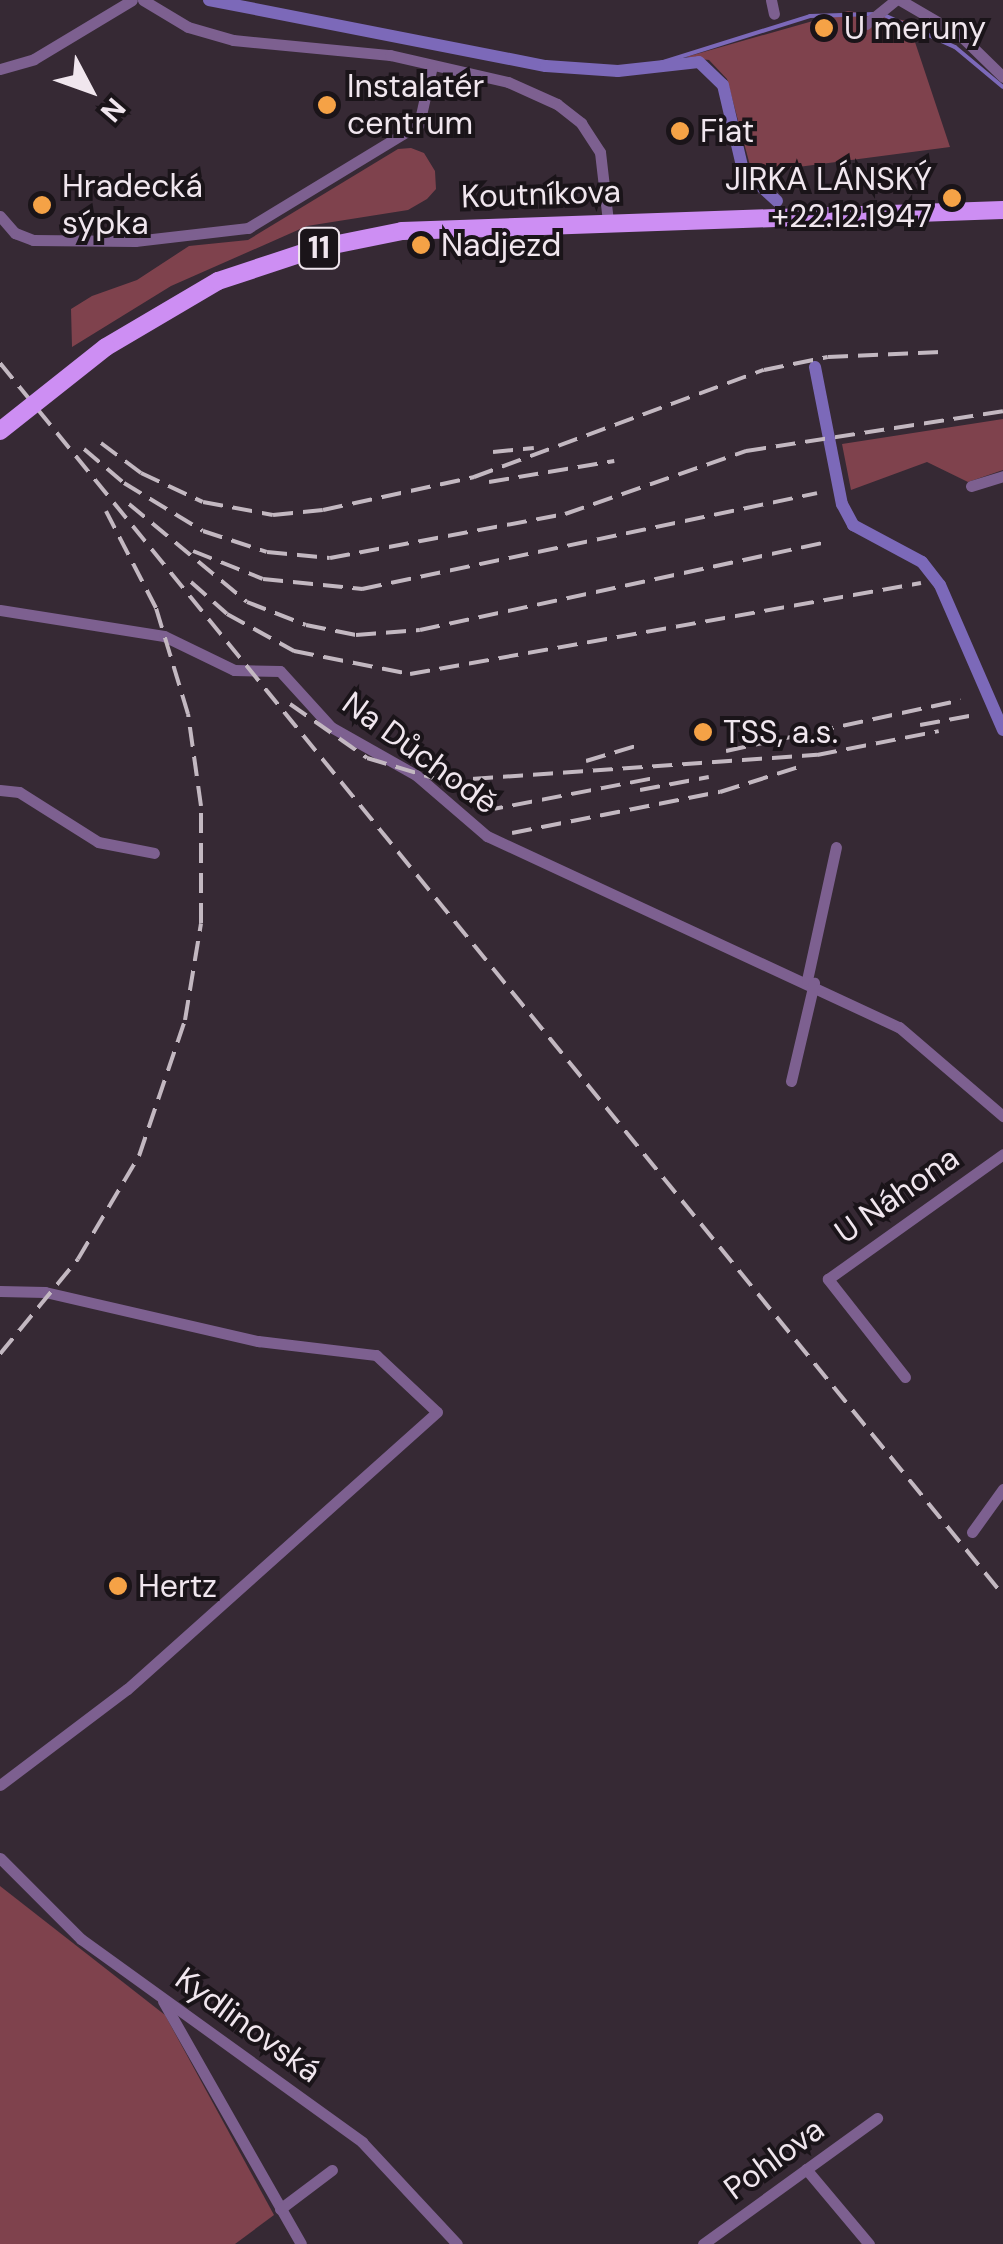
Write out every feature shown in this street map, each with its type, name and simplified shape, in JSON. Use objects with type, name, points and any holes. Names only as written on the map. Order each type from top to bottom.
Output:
[{"type":"main road","name":"Koutníkova","points":[[0,430],[106,346],[206,286],[343,242],[470,225],[1003,210]]},
{"type":"street","points":[[0,69],[34,59],[132,0]]},
{"type":"street","points":[[142,0],[188,27],[233,40],[378,53],[508,82],[557,104],[581,123],[603,160],[608,222]]},
{"type":"street","points":[[771,0],[774,14]]},
{"type":"street","points":[[866,24],[898,0],[960,35],[1003,77]]},
{"type":"street","points":[[0,216],[14,233],[33,240],[136,241],[248,228],[418,124],[432,66]]},
{"type":"street","points":[[970,486],[1003,476]]},
{"type":"street","name":"Na Důchodě","points":[[0,610],[164,636],[234,670],[280,670],[331,727],[416,775],[487,836],[810,982],[900,1027],[1003,1116]]},
{"type":"street","points":[[0,790],[19,792],[98,842],[154,853]]},
{"type":"street","points":[[791,1081],[836,847]]},
{"type":"street","name":"U Náhona","points":[[905,1377],[828,1278],[1003,1154]]},
{"type":"street","points":[[0,1291],[45,1292],[222,1334],[376,1355],[437,1412],[127,1689],[0,1785]]},
{"type":"street","points":[[972,1532],[1003,1489]]},
{"type":"street","name":"Kydlinovská","points":[[0,1858],[40,1904],[362,2142],[456,2244]]},
{"type":"street","points":[[162,1997],[301,2244]]},
{"type":"street","name":"Pohlova","points":[[703,2244],[877,2118]]},
{"type":"street","points":[[280,2209],[332,2170]]},
{"type":"street","points":[[806,2170],[869,2244]]},
{"type":"shaded area","points":[[848,11],[908,21],[950,147],[752,173],[727,79],[709,60],[686,57]]},
{"type":"shaded area","points":[[398,149],[424,153],[435,171],[436,189],[427,199],[408,210],[307,226],[171,286],[72,347],[71,309],[92,296],[137,280],[189,246],[248,240]]},
{"type":"shaded area","points":[[1003,419],[1003,470],[968,482],[927,462],[851,490],[842,444]]},
{"type":"shaded area","points":[[0,1886],[165,2015],[274,2215],[235,2244],[0,2244]]},
{"type":"waterway","points":[[209,0],[546,66],[618,71],[699,62],[723,85],[743,170],[777,201]]},
{"type":"waterway","points":[[641,69],[810,16],[875,14]]},
{"type":"waterway","points":[[884,15],[955,47],[1003,87]]},
{"type":"waterway","points":[[815,367],[842,504],[853,525],[922,562],[940,585],[1003,730]]},
{"type":"railway","points":[[101,443],[141,473],[203,502],[273,515],[323,510],[474,477],[764,370],[828,357],[941,352]]},
{"type":"railway","points":[[0,363],[1003,1595]]},
{"type":"railway","points":[[84,449],[124,483],[203,531],[267,552],[330,558],[565,514],[746,451],[1003,411]]},
{"type":"railway","points":[[493,452],[534,448]]},
{"type":"railway","points":[[489,482],[614,461]]},
{"type":"railway","points":[[193,551],[263,579],[362,589],[817,493]]},
{"type":"railway","points":[[129,504],[247,602],[306,625],[356,635],[420,630],[828,542]]},
{"type":"railway","points":[[0,1354],[78,1259],[139,1156],[185,1020],[201,923],[201,806],[188,714],[156,608],[106,511]]},
{"type":"railway","points":[[191,582],[227,614],[294,651],[410,674],[921,583]]},
{"type":"railway","points":[[726,751],[961,700]]},
{"type":"railway","points":[[290,704],[367,758],[443,781],[817,755],[939,731]]},
{"type":"railway","points":[[920,725],[969,716]]},
{"type":"railway","points":[[586,761],[639,745]]},
{"type":"railway","points":[[512,833],[720,792],[799,767]]},
{"type":"railway","points":[[640,790],[709,777]]},
{"type":"railway","points":[[483,811],[655,778]]},
{"type":"place","name":"U meruny","points":[[824,28]]},
{"type":"place","name":"Instalatér centrum","points":[[327,105]]},
{"type":"place","name":"Fiat","points":[[680,131]]},
{"type":"place","name":"JIRKA LÁNSKÝ +22.12.1947","points":[[952,198]]},
{"type":"place","name":"Hradecká sýpka","points":[[42,205]]},
{"type":"place","name":"Nadjezd","points":[[421,245]]},
{"type":"place","name":"TSS, a.s.","points":[[703,732]]},
{"type":"place","name":"Hertz","points":[[118,1586]]}]
